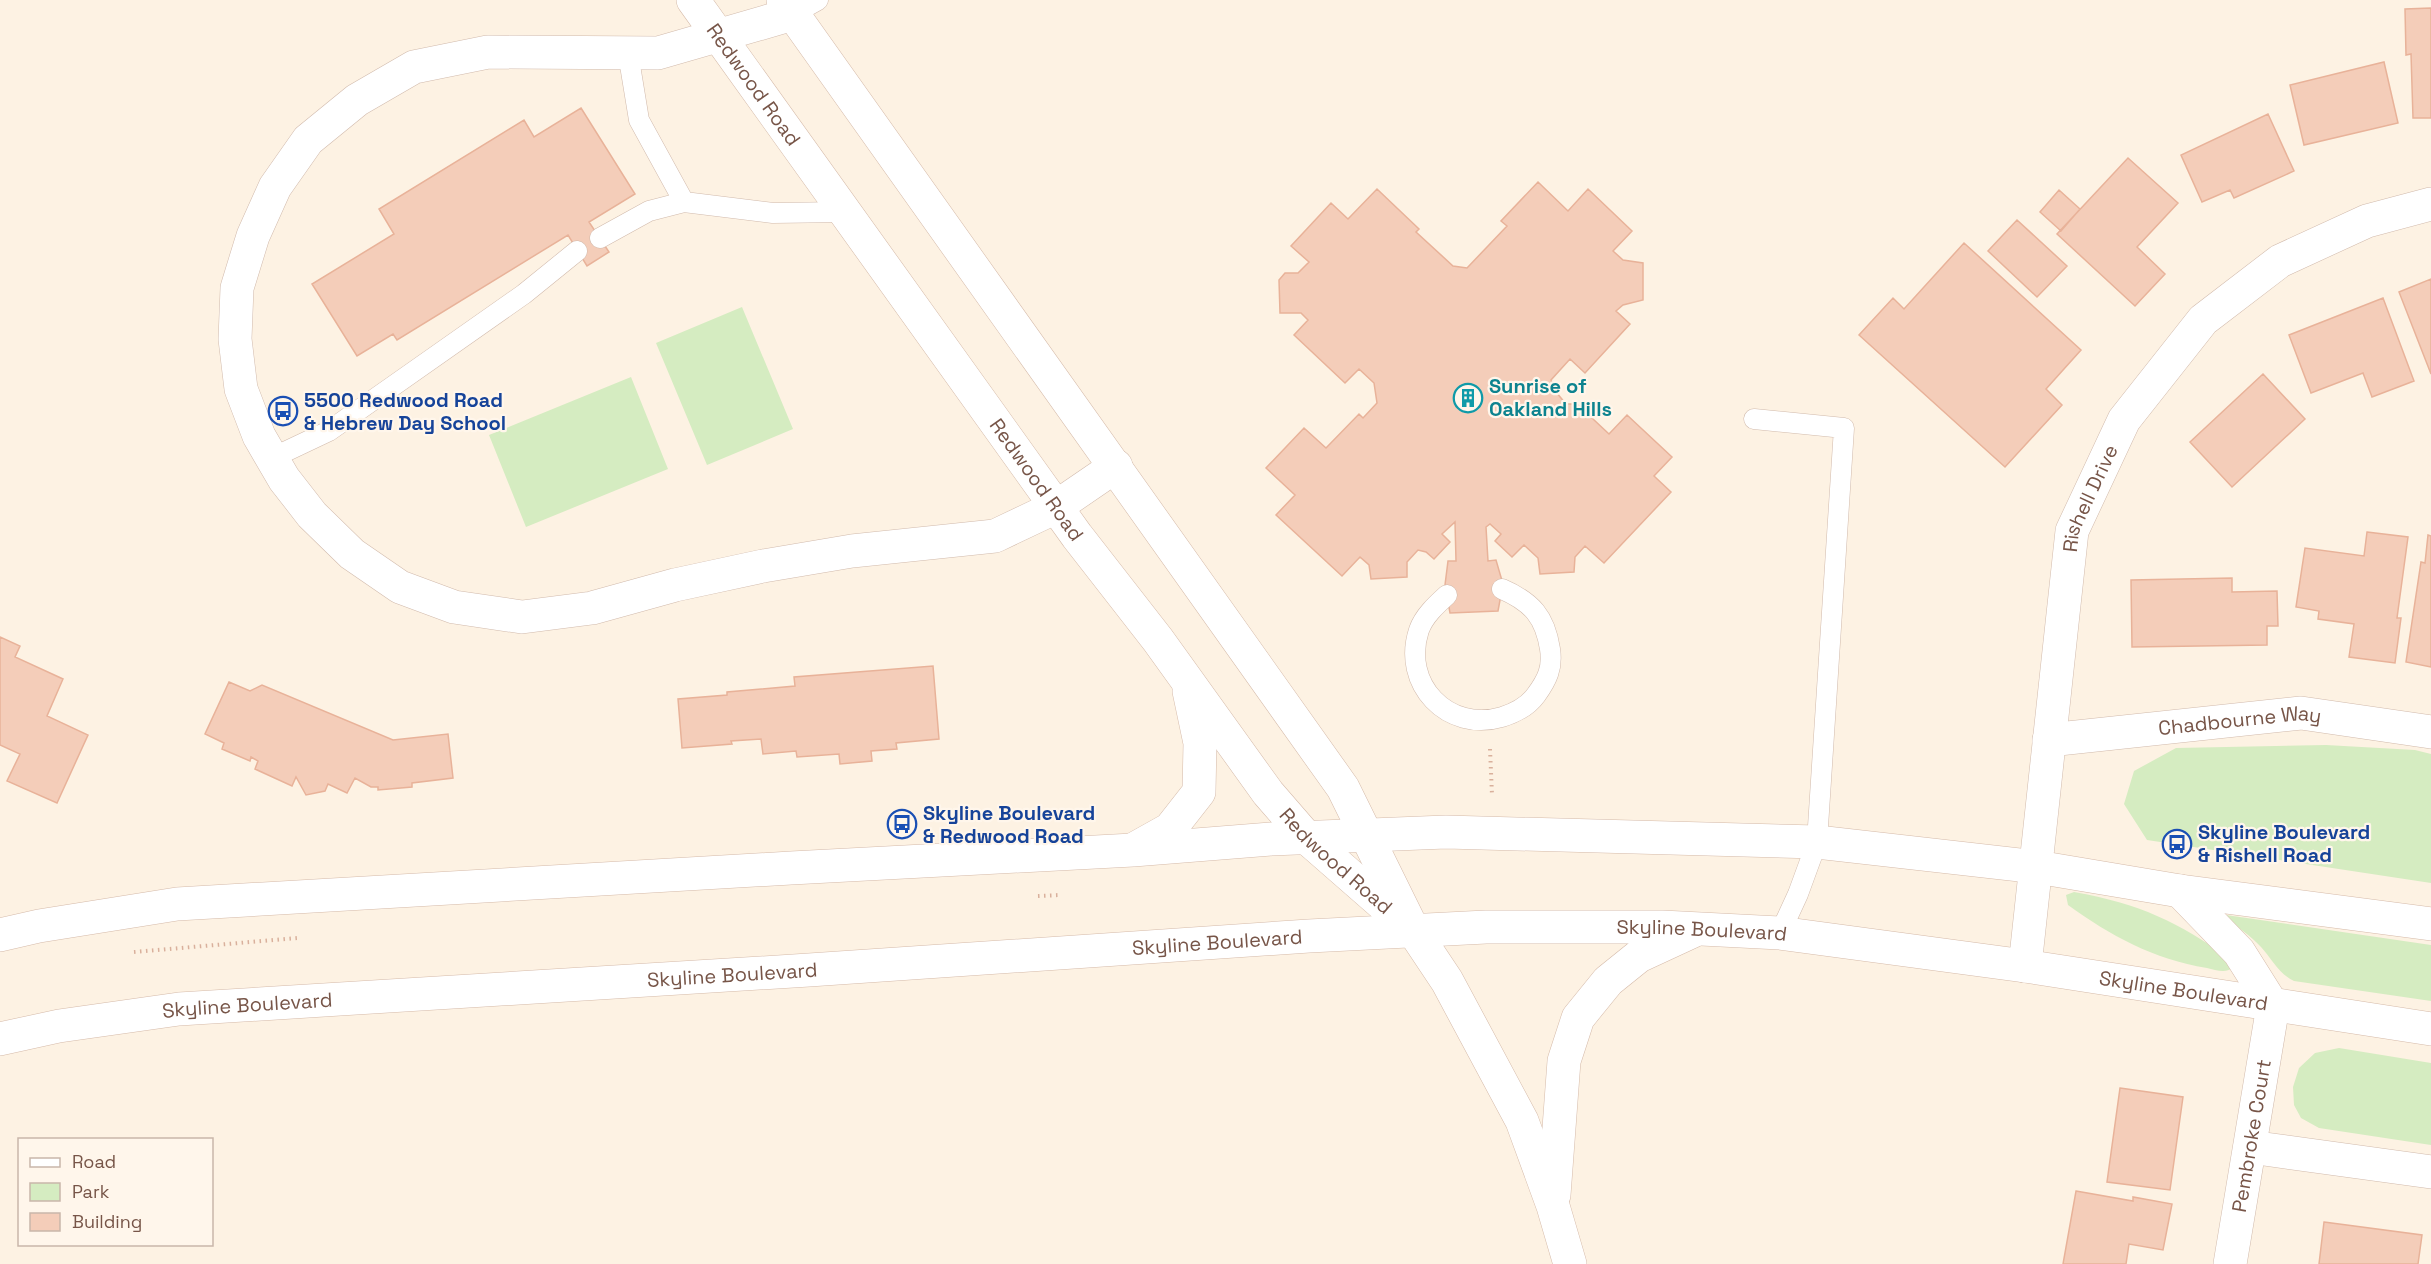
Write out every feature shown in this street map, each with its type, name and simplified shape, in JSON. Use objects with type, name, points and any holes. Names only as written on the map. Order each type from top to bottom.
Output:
[{"type":"main road","name":"Redwood Road","points":[[693,0],[1056,507],[1268,793],[1307,838],[1413,930]]},
{"type":"main road","name":"Redwood Road","points":[[798,5],[1116,466],[1343,788],[1413,930],[1447,981],[1522,1121],[1553,1206],[1570,1264]]},
{"type":"main road","points":[[798,5],[718,36],[658,53],[488,52],[414,67],[357,100],[308,140],[275,187],[253,236],[237,288],[235,339],[241,389],[259,436],[284,479],[312,515],[352,554],[400,587],[454,607],[522,617],[592,608],[675,585],[785,562],[852,551],[995,536],[1056,507],[1116,466]]},
{"type":"main road","name":"Rishell Drive","points":[[2025,966],[2072,531],[2124,420],[2203,320],[2280,261],[2367,220],[2431,204]]},
{"type":"main road","points":[[1133,850],[1170,829],[1199,792],[1200,743],[1187,681]]},
{"type":"main road","name":"Chadbourne Way","points":[[2049,740],[2301,713],[2431,732]]},
{"type":"main road","points":[[0,935],[39,926],[177,904],[791,867],[1133,850],[1307,838],[1494,834],[1817,842],[2037,867],[2180,891],[2431,924]]},
{"type":"main road","points":[[2180,891],[2239,952],[2273,1006]]},
{"type":"main road","name":"Skyline Boulevard","points":[[0,1039],[58,1026],[179,1009],[1486,927],[1662,927],[1780,933],[2025,966],[2431,1029]]},
{"type":"main road","points":[[1553,1206],[1564,1060],[1578,1018],[1608,981],[1639,956],[1697,930]]},
{"type":"main road","name":"Pembroke Court","points":[[2230,1264],[2273,1006]]},
{"type":"main road","points":[[2250,1147],[2431,1172]]},
{"type":"lane","points":[[628,53],[639,120],[684,202]]},
{"type":"lane","points":[[600,238],[649,211],[684,202],[773,213],[844,212]]},
{"type":"lane","points":[[272,458],[329,431],[524,294],[577,251]]},
{"type":"lane","points":[[1754,419],[1844,428],[1817,842],[1798,894],[1780,933]]},
{"type":"lane","points":[[1447,595],[1432,608],[1419,629],[1415,652],[1418,675],[1430,696],[1447,712],[1469,720],[1488,721],[1515,713],[1533,699],[1549,678],[1551,656],[1547,632],[1536,611],[1519,596],[1502,589]]},
{"type":"path","points":[[1488,721],[1494,834]]},
{"type":"green space","points":[[742,307],[793,429],[707,465],[656,343]]},
{"type":"green space","points":[[631,377],[668,469],[526,527],[489,435]]},
{"type":"green space","points":[[2326,745],[2415,750],[2431,754],[2431,883],[2147,840],[2124,804],[2134,771],[2176,748]]},
{"type":"green space","points":[[2074,892],[2119,902],[2157,916],[2212,946],[2232,960],[2234,967],[2221,971],[2187,964],[2133,945],[2100,927],[2068,905],[2066,895]]},
{"type":"green space","points":[[2226,915],[2431,945],[2431,1001],[2294,981],[2280,970],[2253,939],[2224,918]]},
{"type":"green space","points":[[2339,1048],[2431,1063],[2431,1145],[2319,1128],[2301,1118],[2294,1105],[2293,1087],[2299,1068],[2315,1053]]},
{"type":"building","points":[[2431,8],[2431,118],[2413,118],[2411,54],[2406,55],[2405,9]]},
{"type":"building","points":[[2384,62],[2398,123],[2304,145],[2290,85]]},
{"type":"building","points":[[581,108],[635,194],[589,222],[609,252],[587,266],[568,235],[397,340],[393,334],[357,356],[312,284],[394,234],[379,209],[524,120],[534,137]]},
{"type":"building","points":[[2268,114],[2294,171],[2234,198],[2230,190],[2202,202],[2181,155]]},
{"type":"building","points":[[2128,158],[2178,203],[2137,247],[2165,274],[2135,306],[2057,234]]},
{"type":"building","name":"Sunrise of Oakland Hills","points":[[1538,182],[1568,211],[1588,189],[1632,231],[1613,251],[1623,260],[1643,263],[1643,300],[1623,305],[1616,311],[1630,324],[1585,373],[1570,359],[1551,380],[1556,392],[1566,404],[1577,404],[1609,434],[1627,415],[1672,457],[1654,476],[1671,492],[1604,563],[1585,546],[1575,557],[1574,572],[1540,574],[1538,558],[1524,545],[1512,557],[1495,541],[1501,534],[1490,524],[1486,527],[1488,561],[1496,560],[1503,584],[1498,611],[1450,613],[1445,585],[1448,561],[1456,561],[1455,522],[1442,534],[1450,542],[1434,559],[1426,552],[1418,550],[1407,562],[1407,577],[1371,579],[1369,565],[1360,557],[1342,576],[1276,515],[1295,495],[1266,468],[1304,428],[1326,448],[1359,414],[1363,418],[1377,403],[1374,383],[1359,369],[1345,383],[1294,335],[1308,320],[1301,313],[1280,313],[1279,280],[1285,273],[1298,273],[1309,262],[1291,246],[1331,203],[1348,219],[1377,189],[1419,229],[1416,232],[1453,266],[1467,268],[1507,226],[1501,221]]},
{"type":"building","points":[[2059,190],[2080,209],[2061,231],[2040,212]]},
{"type":"building","points":[[2017,220],[2067,266],[2037,297],[1988,251]]},
{"type":"building","points":[[1964,243],[2081,350],[2046,389],[2062,405],[2005,467],[1859,335],[1893,298],[1904,309]]},
{"type":"building","points":[[2431,279],[2431,374],[2399,292]]},
{"type":"building","points":[[2383,298],[2414,381],[2372,397],[2363,373],[2311,393],[2289,335]]},
{"type":"building","points":[[2263,374],[2305,419],[2232,487],[2190,442]]},
{"type":"building","points":[[2367,532],[2408,537],[2397,618],[2401,618],[2395,663],[2349,657],[2354,624],[2318,619],[2319,611],[2296,607],[2305,548],[2364,556]]},
{"type":"building","points":[[2428,535],[2431,536],[2431,667],[2406,662],[2421,562],[2425,563]]},
{"type":"building","points":[[2232,578],[2232,592],[2277,591],[2278,626],[2267,626],[2267,645],[2132,647],[2131,580]]},
{"type":"building","points":[[0,637],[20,646],[15,657],[63,679],[47,716],[88,735],[57,803],[7,781],[20,754],[0,745]]},
{"type":"building","points":[[933,666],[939,739],[896,743],[897,749],[871,751],[872,761],[840,764],[839,754],[797,757],[796,751],[763,754],[761,739],[682,748],[678,699],[795,686],[794,677]]},
{"type":"building","points":[[229,682],[250,691],[262,685],[393,740],[448,734],[453,778],[412,783],[412,787],[378,790],[378,787],[371,787],[355,778],[347,793],[328,784],[325,791],[306,795],[296,777],[292,786],[255,769],[258,761],[251,757],[250,761],[222,749],[224,743],[205,734]]},
{"type":"building","points":[[2120,1088],[2183,1097],[2170,1190],[2107,1182]]},
{"type":"building","points":[[2076,1191],[2133,1201],[2133,1197],[2172,1204],[2163,1250],[2129,1244],[2126,1264],[2063,1264]]},
{"type":"building","points":[[2324,1222],[2422,1235],[2418,1264],[2319,1264]]},
{"type":"place","name":"Sunrise of Oakland Hills","points":[[1468,398]]},
{"type":"place","name":"5500 Redwood Road & Hebrew Day School","points":[[283,411]]},
{"type":"place","name":"Skyline Boulevard & Redwood Road","points":[[902,824]]},
{"type":"place","name":"Skyline Boulevard & Rishell Road","points":[[2177,844]]}]
